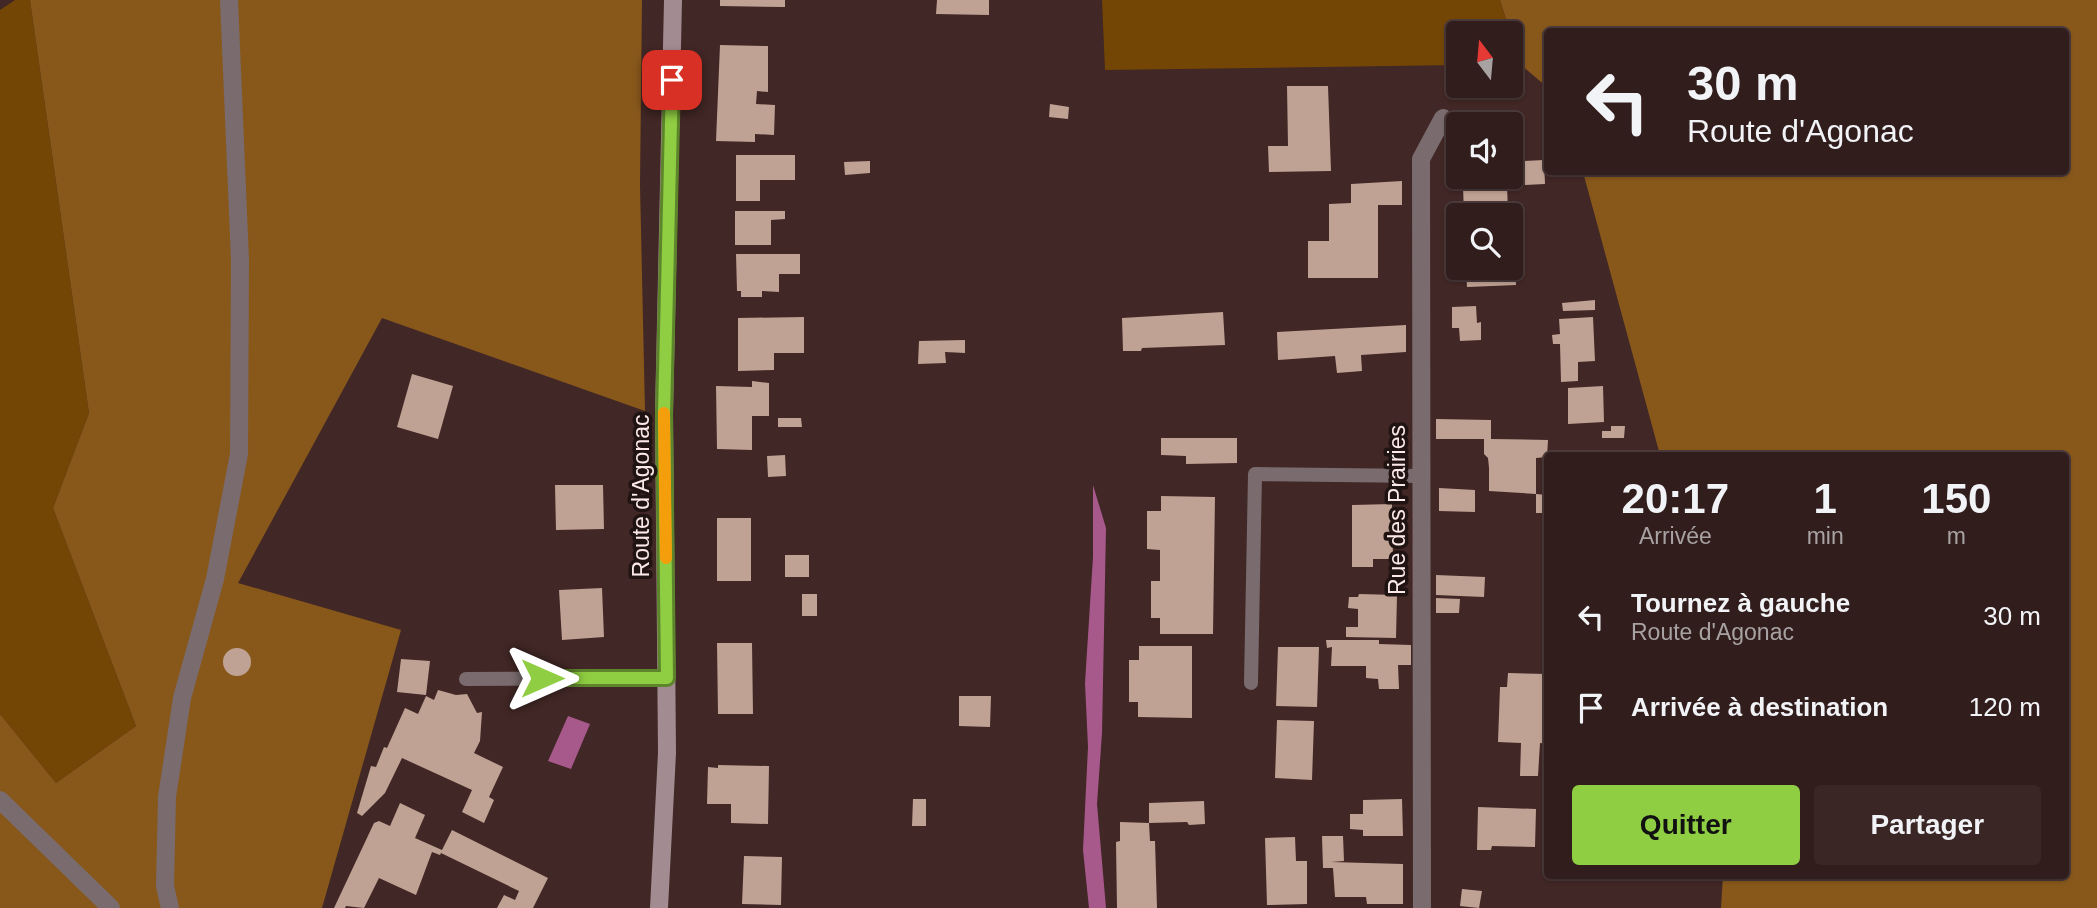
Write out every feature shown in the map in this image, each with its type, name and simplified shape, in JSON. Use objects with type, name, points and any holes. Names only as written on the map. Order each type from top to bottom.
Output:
[{"type":"main road","name":"Route d'Agonac","points":[[659,908],[667,752],[664,414],[673,0]]},
{"type":"street","points":[[170,908],[165,886],[167,797],[182,698],[215,579],[239,454],[240,260],[229,0]]},
{"type":"street","name":"Rue des Prairies","points":[[1422,908],[1421,159],[1443,118]]},
{"type":"street","points":[[0,800],[111,908]]},
{"type":"lane","points":[[1251,682],[1255,474],[1422,476]]},
{"type":"lane","points":[[466,679],[667,678]]},
{"type":"shaded area","points":[[15,0],[30,0],[89,413],[53,508],[136,726],[56,783],[0,714],[0,10]]},
{"type":"shaded area","points":[[30,0],[642,0],[640,185],[645,411],[382,318],[238,583],[401,630],[322,908],[0,908],[0,714],[56,783],[136,726],[53,508],[89,413]]},
{"type":"shaded area","points":[[1102,0],[1500,0],[1506,21],[1446,21],[1446,65],[1105,70]]},
{"type":"shaded area","points":[[1500,0],[2097,0],[2097,908],[1721,908],[1723,879],[2069,879],[2069,452],[1659,452],[1584,175],[2069,175],[2069,28],[1544,28],[1544,84],[1523,67],[1523,21],[1507,21]]},
{"type":"shaded area","points":[[1093,485],[1106,528],[1102,733],[1097,804],[1106,908],[1089,908],[1083,850],[1088,747],[1085,683],[1093,557]]},
{"type":"shaded area","points":[[568,716],[590,724],[571,769],[548,761]]},
{"type":"building","points":[[720,0],[785,0],[785,7],[720,6]]},
{"type":"building","points":[[937,0],[989,0],[989,15],[936,14]]},
{"type":"building","points":[[720,45],[768,46],[768,92],[757,91],[756,104],[775,105],[774,135],[755,134],[755,142],[716,141]]},
{"type":"building","points":[[1287,86],[1328,86],[1331,171],[1269,172],[1268,146],[1288,146]]},
{"type":"building","points":[[1050,104],[1069,107],[1068,119],[1049,117]]},
{"type":"building","points":[[736,155],[795,155],[795,180],[760,180],[760,201],[736,201]]},
{"type":"building","points":[[1544,160],[1545,184],[1525,185],[1524,161]]},
{"type":"building","points":[[870,161],[870,173],[845,175],[844,162]]},
{"type":"building","points":[[1402,181],[1402,205],[1378,205],[1378,278],[1308,278],[1308,241],[1329,241],[1329,204],[1351,203],[1351,184]]},
{"type":"building","points":[[1463,189],[1507,189],[1508,203],[1464,203]]},
{"type":"building","points":[[735,211],[785,211],[785,219],[771,220],[771,245],[735,245]]},
{"type":"building","points":[[736,254],[800,254],[800,274],[779,274],[779,292],[762,291],[762,297],[741,297],[741,291],[737,291]]},
{"type":"building","points":[[1467,280],[1516,280],[1516,285],[1467,287]]},
{"type":"building","points":[[1595,300],[1595,310],[1563,311],[1562,303]]},
{"type":"building","points":[[1476,306],[1477,323],[1481,322],[1481,340],[1460,341],[1459,328],[1452,328],[1452,307]]},
{"type":"building","points":[[1223,312],[1225,345],[1123,351],[1122,318]]},
{"type":"building","points":[[804,317],[804,353],[774,353],[774,370],[738,371],[738,318]]},
{"type":"building","points":[[1593,317],[1595,361],[1578,362],[1578,381],[1561,382],[1560,344],[1553,344],[1552,335],[1560,334],[1559,319]]},
{"type":"building","points":[[1406,325],[1406,352],[1361,355],[1362,371],[1337,373],[1335,356],[1278,360],[1277,332]]},
{"type":"building","points":[[965,340],[965,353],[945,352],[946,363],[918,364],[919,341]]},
{"type":"building","points":[[412,374],[453,386],[438,439],[397,427]]},
{"type":"building","points":[[752,381],[769,383],[769,416],[752,416],[752,450],[717,449],[716,386],[752,387]]},
{"type":"building","points":[[1603,386],[1604,422],[1568,424],[1568,388]]},
{"type":"building","points":[[778,418],[801,418],[802,427],[778,427]]},
{"type":"building","points":[[1436,419],[1491,420],[1491,439],[1548,440],[1544,457],[1536,458],[1536,494],[1489,491],[1489,468],[1488,458],[1484,454],[1484,439],[1436,439]]},
{"type":"building","points":[[1611,426],[1625,426],[1624,438],[1602,438],[1602,431],[1611,431]]},
{"type":"building","points":[[1161,438],[1237,438],[1237,463],[1186,464],[1186,456],[1161,455]]},
{"type":"building","points":[[785,455],[786,476],[768,477],[767,456]]},
{"type":"building","points":[[555,485],[603,485],[604,529],[556,530]]},
{"type":"building","points":[[1439,488],[1475,490],[1475,512],[1439,511]]},
{"type":"building","points":[[1536,494],[1544,495],[1544,513],[1536,513]]},
{"type":"building","points":[[1161,496],[1215,497],[1213,634],[1160,634],[1160,618],[1151,618],[1151,581],[1160,581],[1160,550],[1147,549],[1147,511],[1161,511]]},
{"type":"building","points":[[1392,504],[1393,559],[1373,559],[1373,567],[1352,567],[1352,505]]},
{"type":"building","points":[[717,518],[751,518],[751,581],[717,581]]},
{"type":"building","points":[[785,555],[809,555],[809,577],[785,577]]},
{"type":"building","points":[[1436,575],[1485,577],[1484,597],[1436,595]]},
{"type":"building","points":[[602,588],[604,637],[562,640],[559,590]]},
{"type":"building","points":[[802,594],[817,594],[817,616],[802,616]]},
{"type":"building","points":[[1359,594],[1397,595],[1396,638],[1346,637],[1346,627],[1358,627],[1358,609],[1348,608],[1349,597],[1358,597]]},
{"type":"building","points":[[1436,598],[1460,599],[1459,613],[1436,613]]},
{"type":"building","points":[[1326,640],[1379,640],[1379,644],[1411,645],[1411,665],[1398,665],[1399,689],[1379,689],[1378,679],[1366,678],[1366,666],[1331,666],[1332,647],[1327,648]]},
{"type":"building","points":[[717,643],[752,643],[753,714],[718,714]]},
{"type":"building","points":[[1139,646],[1192,646],[1192,718],[1138,717],[1138,702],[1129,702],[1129,660],[1139,660]]},
{"type":"building","points":[[1278,647],[1319,647],[1317,707],[1276,706]]},
{"type":"building","points":[[237,648],[247,652],[251,662],[247,672],[237,676],[227,672],[223,662],[227,652]]},
{"type":"building","points":[[401,659],[430,661],[426,695],[397,692]]},
{"type":"building","points":[[1508,673],[1544,674],[1544,744],[1540,743],[1538,776],[1520,776],[1521,743],[1498,742],[1500,687],[1507,687]]},
{"type":"building","points":[[438,690],[456,695],[467,694],[477,713],[482,712],[480,741],[474,753],[503,767],[489,797],[494,800],[484,823],[462,812],[472,790],[402,758],[385,793],[362,816],[357,813],[371,766],[376,767],[405,708],[418,714],[426,696],[434,700]]},
{"type":"building","points":[[959,696],[991,696],[990,727],[959,726]]},
{"type":"building","points":[[1277,720],[1314,721],[1312,780],[1275,778]]},
{"type":"building","points":[[718,765],[769,766],[768,824],[731,823],[731,804],[707,804],[708,767],[718,768]]},
{"type":"building","points":[[913,799],[926,799],[926,826],[912,826]]},
{"type":"building","points":[[1402,799],[1403,836],[1363,836],[1363,830],[1350,829],[1350,814],[1363,814],[1363,800]]},
{"type":"building","points":[[1204,801],[1205,824],[1149,823],[1149,803]]},
{"type":"building","points":[[400,803],[425,815],[415,838],[442,850],[452,830],[548,878],[533,908],[497,908],[504,895],[515,900],[519,891],[441,853],[432,852],[416,895],[379,878],[364,908],[334,908],[374,823],[379,821],[390,826]]},
{"type":"building","points":[[1478,807],[1536,809],[1535,847],[1492,846],[1491,850],[1477,850]]},
{"type":"building","points":[[1120,822],[1149,823],[1150,841],[1155,841],[1157,908],[1117,908],[1116,842],[1120,841]]},
{"type":"building","points":[[1322,836],[1343,836],[1344,861],[1331,862],[1403,864],[1403,904],[1367,904],[1366,897],[1335,897],[1333,868],[1323,868]]},
{"type":"building","points":[[1295,837],[1296,861],[1307,861],[1307,904],[1267,905],[1265,838]]},
{"type":"building","points":[[744,856],[782,857],[781,905],[742,904]]},
{"type":"building","points":[[1462,889],[1482,891],[1479,908],[1460,906]]},
{"type":"slow traffic","points":[[664,413],[666,558]]},
{"type":"route","points":[[542,678],[667,678],[664,414],[672,80]]}]
